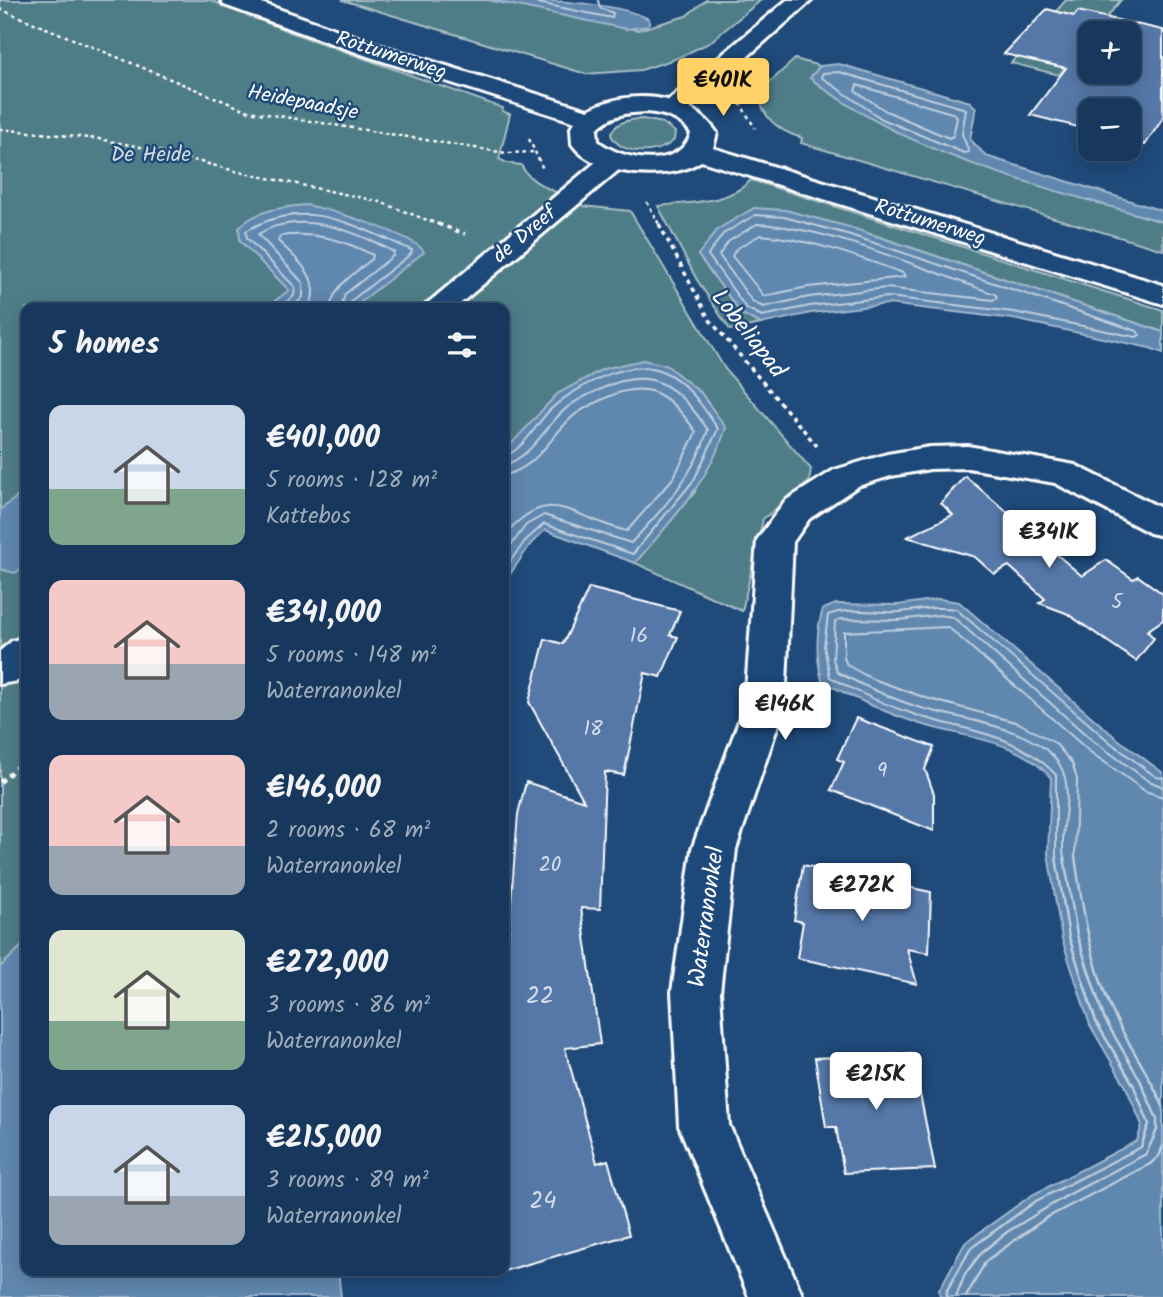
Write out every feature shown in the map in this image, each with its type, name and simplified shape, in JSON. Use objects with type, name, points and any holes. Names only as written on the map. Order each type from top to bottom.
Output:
[{"type":"street","name":"Rottumerweg","points":[[232,0],[378,52],[591,119]]},
{"type":"street","points":[[673,109],[801,0]]},
{"type":"street","points":[[647,105],[673,109],[688,116],[702,128],[703,142],[696,151],[674,163],[654,166],[612,162],[596,154],[585,144],[584,128],[591,119],[604,111],[647,105]]},
{"type":"street","name":"Rottumerweg","points":[[696,151],[1163,295]]},
{"type":"street","name":"de Dreef","points":[[443,303],[612,162]]},
{"type":"street","name":"Waterranonkel","points":[[776,1297],[704,1126],[696,992],[714,849],[765,704],[775,540],[797,510],[846,478],[900,461],[968,457],[1063,473],[1163,524]]},
{"type":"street","points":[[0,668],[4,670],[21,655]]},
{"type":"path","name":"Heidepaadsje","points":[[0,9],[60,36],[248,111],[506,153],[534,152]]},
{"type":"path","points":[[737,99],[756,130]]},
{"type":"path","points":[[0,129],[100,139],[239,172],[306,184],[377,201],[508,248]]},
{"type":"path","name":"Lobeliapad","points":[[644,197],[709,319],[742,361],[846,478]]},
{"type":"path","points":[[0,782],[21,763]]},
{"type":"green space","name":"De Heide","points":[[0,0],[210,0],[290,32],[503,108],[502,111],[510,114],[499,159],[521,165],[531,178],[581,202],[583,206],[630,211],[725,369],[811,469],[809,482],[763,519],[742,611],[635,563],[695,492],[701,393],[509,553],[509,303],[21,303],[21,1086],[0,1110]]},
{"type":"green space","points":[[342,0],[489,0],[638,30],[686,16],[706,0],[761,0],[709,43],[675,59],[641,70],[586,74]]},
{"type":"green space","points":[[1066,0],[1121,0],[1104,21],[1078,21],[1078,52],[1059,75],[1011,63]]},
{"type":"green space","points":[[795,59],[820,66],[810,78],[849,106],[935,149],[1025,181],[1163,222],[1163,250],[801,143],[802,138],[786,132],[772,122],[763,110],[758,93]]},
{"type":"green space","points":[[643,119],[663,123],[675,132],[674,140],[659,149],[641,151],[623,147],[611,135],[619,124]]},
{"type":"green space","points":[[751,180],[1163,310],[1163,332],[874,235],[785,210],[698,255],[742,314],[761,324],[730,330],[697,280],[658,206],[720,198],[742,188]]},
{"type":"water","points":[[489,0],[550,1],[614,8],[649,19],[649,26],[626,29]]},
{"type":"water","points":[[839,64],[970,102],[976,108],[970,139],[986,156],[1163,211],[1163,222],[979,166],[891,129],[849,106],[810,78],[820,66]]},
{"type":"water","points":[[306,205],[350,217],[405,238],[424,252],[359,303],[272,303],[289,290],[240,241],[239,228],[261,213]]},
{"type":"water","points":[[754,208],[785,210],[849,227],[1163,332],[1163,353],[1013,319],[888,304],[811,313],[761,324],[742,314],[698,255],[718,229]]},
{"type":"water","points":[[643,360],[666,365],[701,393],[726,428],[719,448],[688,500],[635,563],[545,530],[530,545],[509,576],[509,447],[557,394],[603,369]]},
{"type":"water","points":[[21,494],[21,569],[15,573],[0,569],[0,510]]},
{"type":"water","points":[[939,599],[959,602],[1115,737],[1163,773],[1163,1297],[940,1297],[939,1290],[965,1243],[1032,1195],[1137,1141],[1142,1125],[1126,1087],[1090,1025],[1062,939],[1048,854],[1051,778],[1038,765],[1006,747],[905,719],[822,681],[817,645],[823,609],[836,604],[898,605]]},
{"type":"water","points":[[21,947],[21,1276],[339,1276],[341,1297],[0,1297],[0,967]]},
{"type":"building","points":[[1047,9],[1074,16],[1078,11],[1123,21],[1078,21],[1078,84],[1141,84],[1141,25],[1163,30],[1163,118],[1145,145],[1141,144],[1141,98],[1078,98],[1078,127],[1030,115],[1066,68],[1004,54]]},
{"type":"building","points":[[965,476],[1082,576],[1106,560],[1133,579],[1138,576],[1163,594],[1163,620],[1147,631],[1154,638],[1136,661],[1066,613],[1039,603],[1045,599],[1009,566],[994,574],[975,557],[907,537],[953,515],[941,503]]},
{"type":"building","points":[[589,588],[680,611],[670,635],[678,637],[661,677],[645,673],[624,775],[605,772],[600,909],[581,908],[600,1044],[565,1048],[597,1163],[608,1160],[629,1235],[509,1270],[509,926],[518,814],[526,782],[584,801],[529,702],[545,639],[563,644]]},
{"type":"building","points":[[856,718],[934,747],[925,769],[934,794],[934,831],[831,790],[844,762],[837,759]]},
{"type":"building","points":[[803,865],[931,892],[929,953],[907,949],[917,984],[797,958],[803,922],[794,920]]},
{"type":"building","points":[[912,1054],[935,1169],[844,1173],[836,1127],[826,1127],[815,1058]]}]
